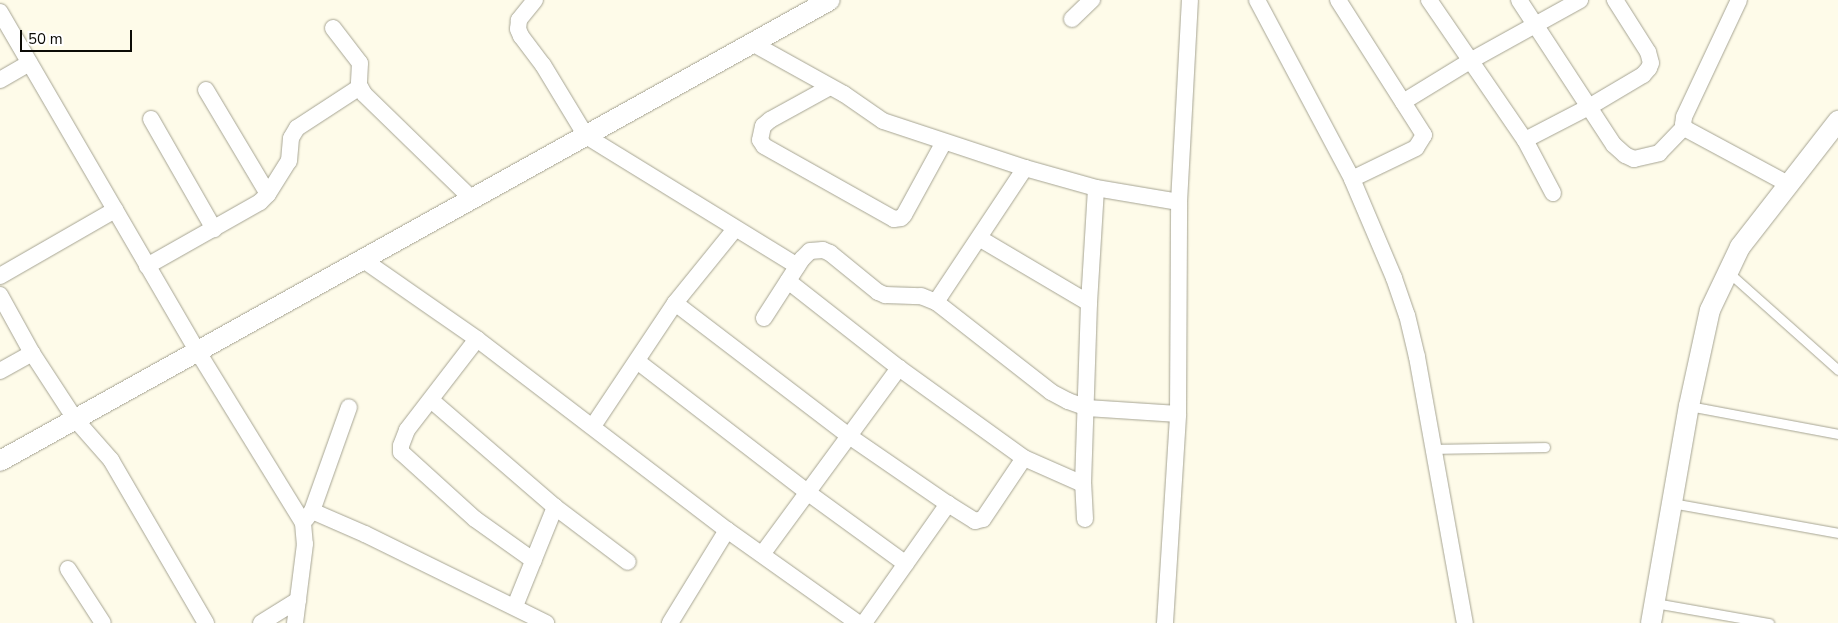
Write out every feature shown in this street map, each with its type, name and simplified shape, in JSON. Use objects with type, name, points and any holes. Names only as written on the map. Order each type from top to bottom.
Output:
[{"type":"street","points":[[534,0],[520,20],[518,29],[586,136],[797,266]]},
{"type":"street","points":[[0,461],[830,0]]},
{"type":"street","points":[[1072,19],[1092,0]]},
{"type":"street","points":[[1165,623],[1178,414],[1179,202],[1190,0]]},
{"type":"street","points":[[1258,0],[1352,179],[1394,278],[1407,315],[1417,357],[1464,623]]},
{"type":"street","points":[[1338,0],[1422,130],[1423,140],[1416,148],[1352,179]]},
{"type":"street","points":[[1429,0],[1525,140],[1553,193]]},
{"type":"street","points":[[1519,0],[1614,145],[1625,155],[1634,159],[1658,153],[1684,127],[1684,117],[1739,0]]},
{"type":"street","points":[[1403,102],[1470,61],[1580,0]]},
{"type":"street","points":[[1525,140],[1589,107],[1643,75],[1651,63],[1648,52],[1615,0]]},
{"type":"street","points":[[0,12],[198,352],[307,517],[515,606],[540,622]]},
{"type":"street","points":[[333,28],[360,63],[360,87],[364,94],[472,198]]},
{"type":"street","points":[[752,43],[830,86],[883,121],[1025,168],[1096,188],[1179,202]]},
{"type":"street","points":[[0,80],[30,63]]},
{"type":"street","points":[[830,86],[770,120],[763,126],[760,140],[764,146],[894,219],[901,218],[904,215],[944,142]]},
{"type":"street","points":[[148,266],[248,211],[268,194],[289,161],[291,138],[295,131],[360,87]]},
{"type":"street","points":[[206,90],[268,194]]},
{"type":"street","points":[[150,118],[214,229]]},
{"type":"street","points":[[1651,623],[1689,406],[1710,310],[1740,247],[1838,121]]},
{"type":"street","points":[[1684,127],[1788,184]]},
{"type":"street","points":[[936,302],[1025,168]]},
{"type":"street","points":[[1085,519],[1084,484],[1089,303],[1096,188]]},
{"type":"street","points":[[0,276],[115,210]]},
{"type":"street","points":[[593,426],[675,303],[735,229]]},
{"type":"street","points":[[979,238],[1089,303]]},
{"type":"street","points":[[764,318],[797,266],[810,251],[823,250],[830,252],[878,292],[892,296],[906,294],[921,296],[936,302],[1051,392],[1087,408],[1178,414]]},
{"type":"street","points":[[362,259],[477,339],[728,530],[858,623]]},
{"type":"street","points":[[788,281],[899,368],[1024,458],[1084,484]]},
{"type":"street","points":[[0,295],[32,353],[75,420],[111,460],[206,623]]},
{"type":"street","points":[[675,303],[848,436],[976,521],[983,519],[1024,458]]},
{"type":"street","points":[[477,339],[407,430],[401,446],[401,452],[475,519],[534,561]]},
{"type":"street","points":[[0,371],[32,353]]},
{"type":"street","points":[[637,361],[807,492],[906,564]]},
{"type":"street","points":[[763,554],[899,368]]},
{"type":"street","points":[[431,400],[555,507],[628,562]]},
{"type":"street","points":[[295,623],[307,517],[349,407]]},
{"type":"street","points":[[864,623],[948,504]]},
{"type":"street","points":[[515,606],[555,507]]},
{"type":"street","points":[[670,623],[728,530]]},
{"type":"street","points":[[68,569],[103,623]]},
{"type":"street","points":[[260,623],[298,600]]},
{"type":"lane","points":[[1727,271],[1838,370]]},
{"type":"lane","points":[[1689,406],[1838,434]]},
{"type":"lane","points":[[1433,449],[1545,447]]},
{"type":"lane","points":[[1672,503],[1838,533]]},
{"type":"lane","points":[[1655,602],[1769,623]]}]
